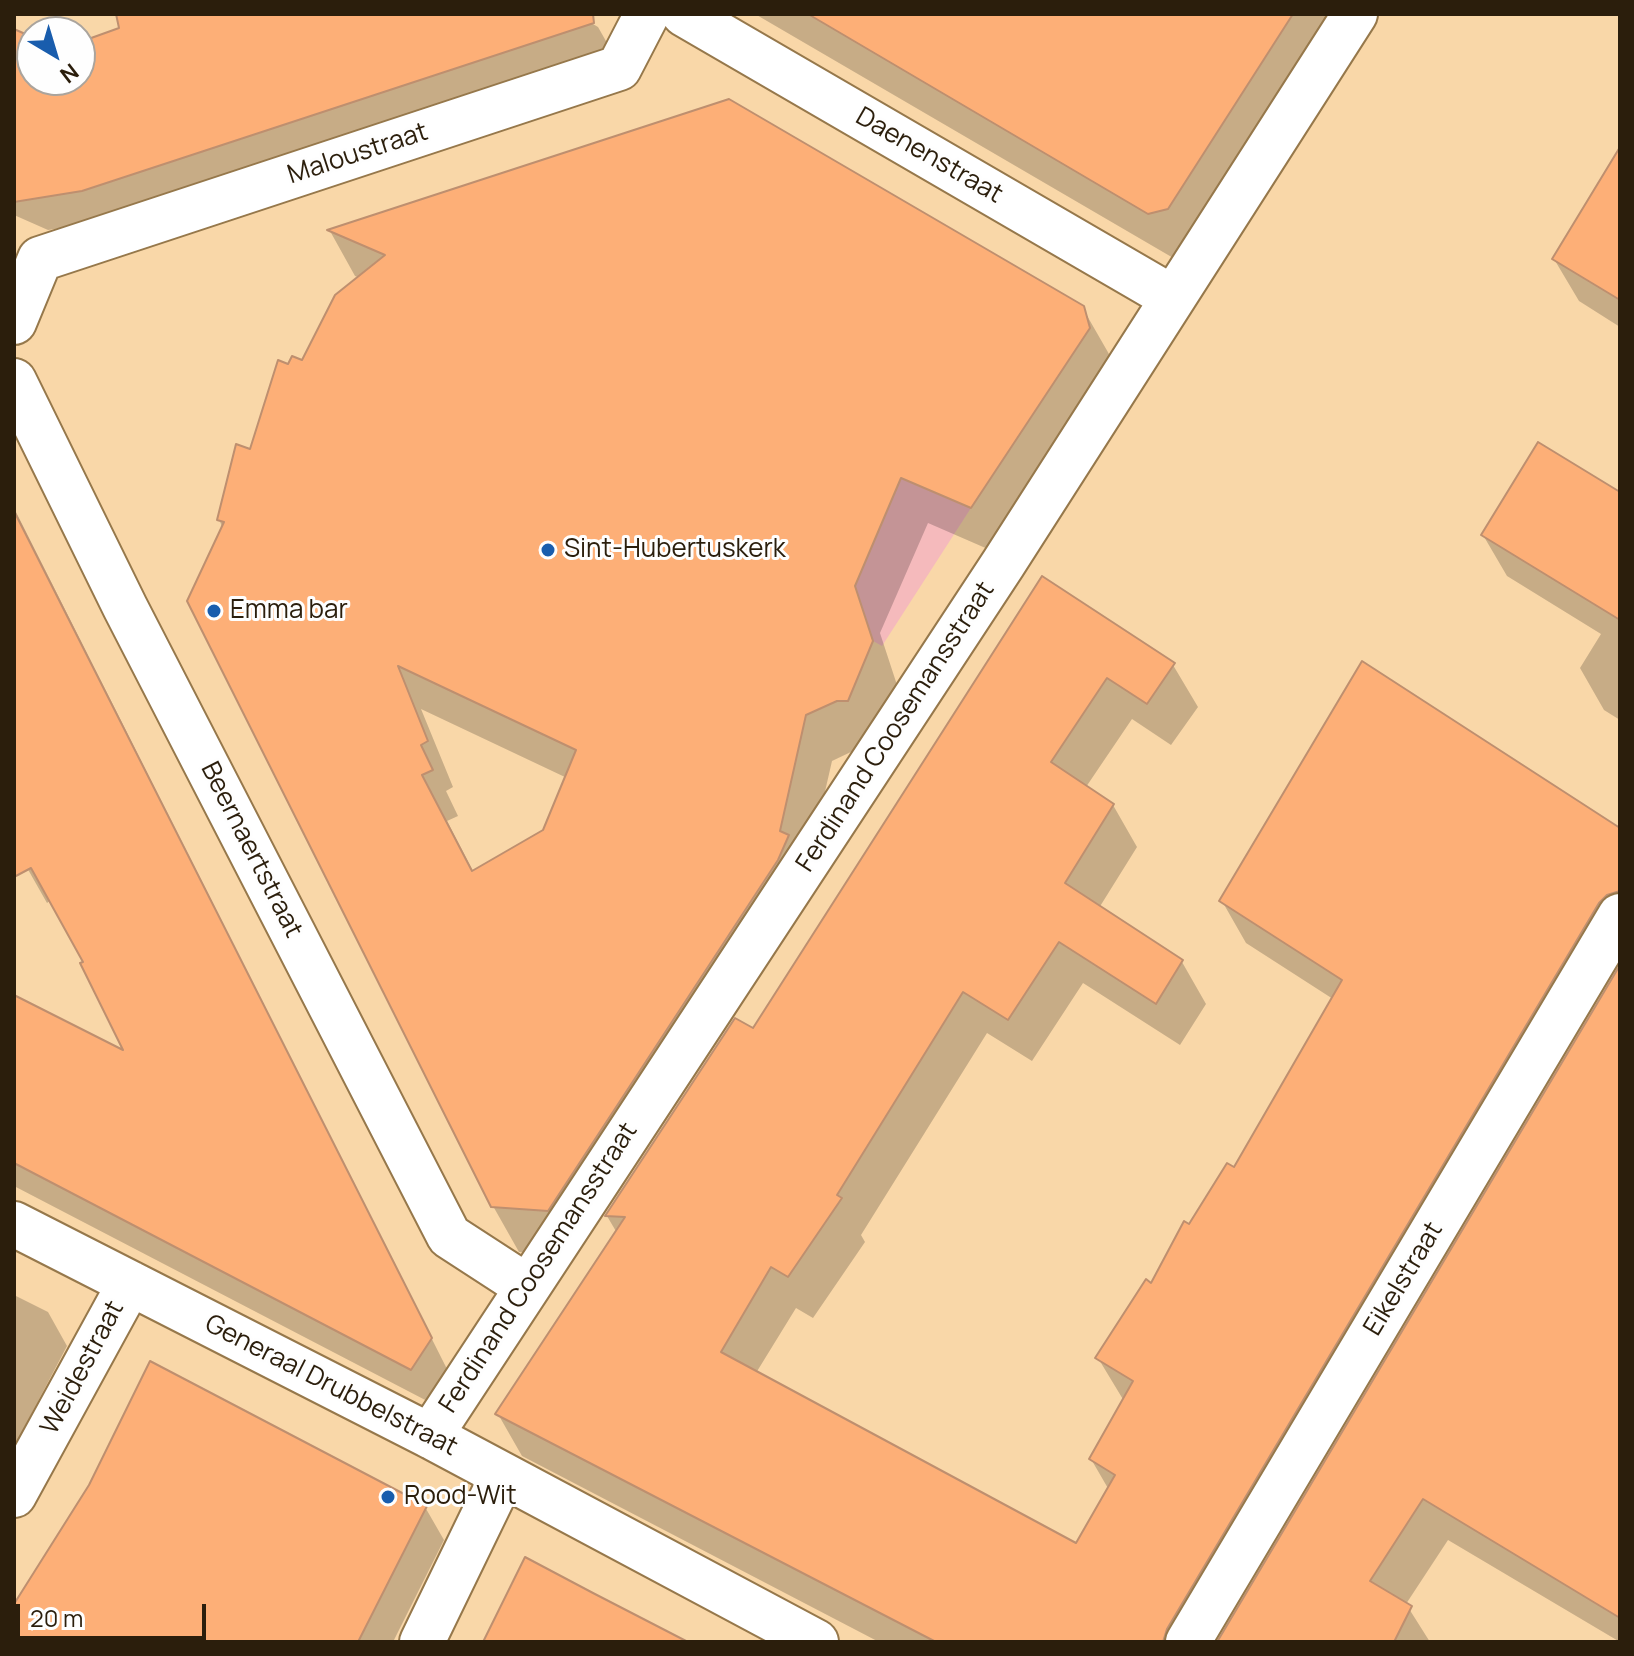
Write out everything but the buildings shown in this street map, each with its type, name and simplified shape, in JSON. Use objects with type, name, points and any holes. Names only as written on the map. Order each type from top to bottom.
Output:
[{"type":"street","name":"Maloustraat","points":[[27,254],[619,68],[647,14]]},
{"type":"street","name":"Daenenstraat","points":[[684,14],[1173,298]]},
{"type":"street","name":"Ferdinand Coosemansstraat","points":[[430,1436],[986,591],[1355,14]]},
{"type":"street","points":[[14,322],[27,254]]},
{"type":"street","name":"Beernaertstraat","points":[[14,381],[125,607],[449,1236],[526,1286]]},
{"type":"street","name":"Eikelstraat","points":[[1188,1642],[1620,916]]},
{"type":"street","name":"Generaal Drubbelstraat","points":[[14,1224],[430,1436],[816,1642]]},
{"type":"street","name":"Weidestraat","points":[[14,1495],[130,1283]]},
{"type":"street","points":[[422,1642],[503,1475]]},
{"type":"shaded area","points":[[796,432],[971,508],[882,646],[873,641]]},
{"type":"place","name":"Sint-Hubertuskerk","points":[[548,550]]},
{"type":"place","name":"Emma bar","points":[[214,611]]},
{"type":"place","name":"Rood-Wit","points":[[388,1497]]}]
